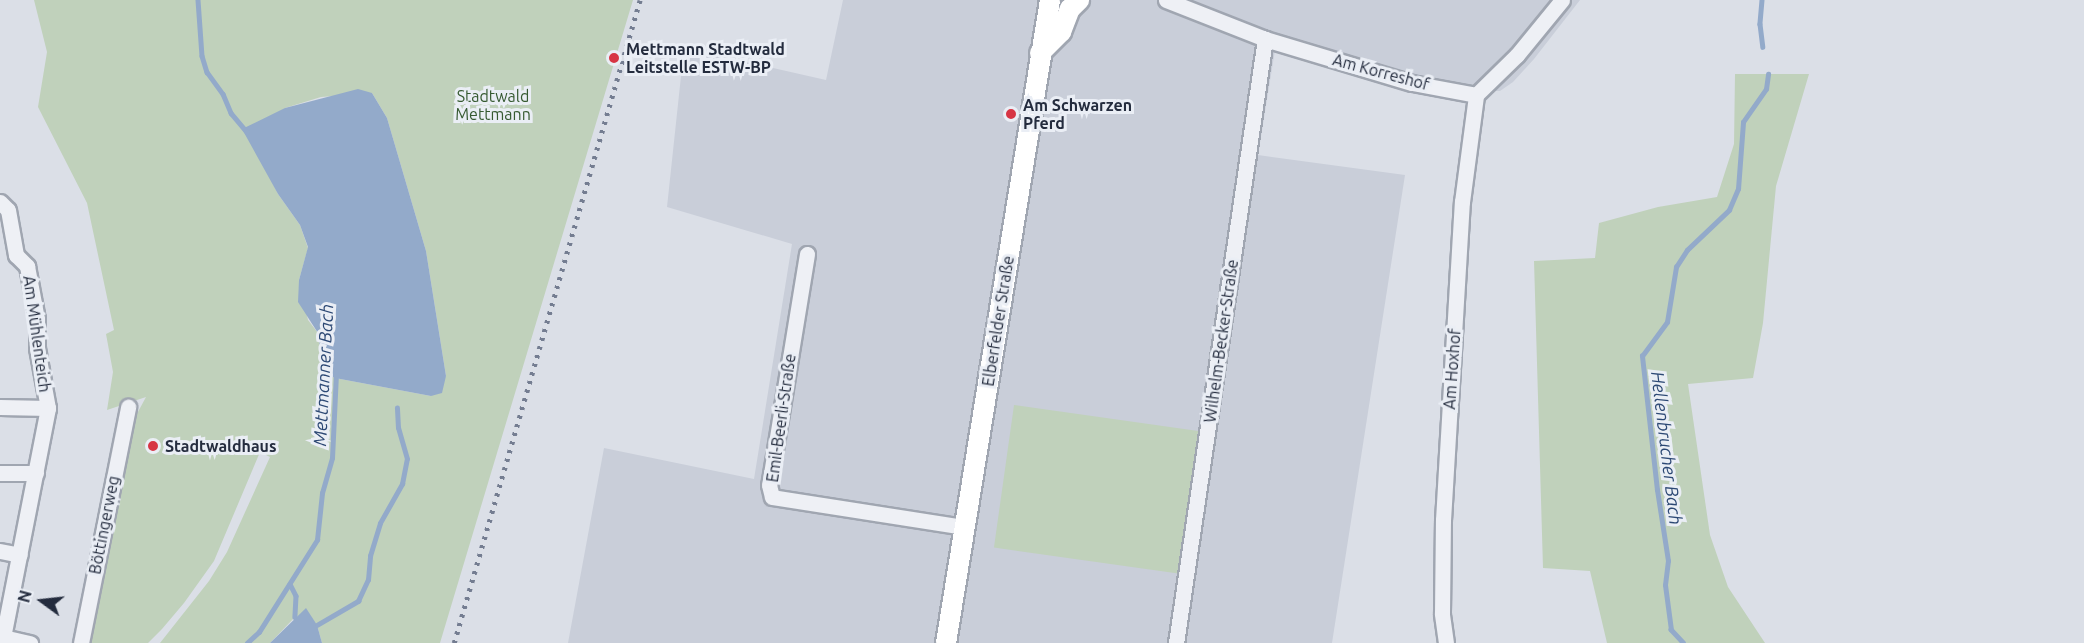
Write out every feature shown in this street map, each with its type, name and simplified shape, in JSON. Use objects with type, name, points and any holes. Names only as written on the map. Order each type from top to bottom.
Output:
[{"type":"main road","name":"Elberfelder Straße","points":[[946,643],[1050,0]]},
{"type":"main road","points":[[1040,53],[1061,32],[1070,9],[1079,0]]},
{"type":"street","name":"Am Korreshof","points":[[1166,0],[1265,39],[1412,83],[1476,95]]},
{"type":"street","points":[[1476,95],[1517,55],[1562,0]]},
{"type":"street","name":"Wilhelm-Becker-Straße","points":[[1176,643],[1265,39]]},
{"type":"street","name":"Am Hoxhof","points":[[1446,643],[1442,613],[1444,497],[1462,202],[1476,95]]},
{"type":"street","name":"Am Mühlenteich","points":[[0,202],[8,210],[16,255],[27,266],[37,319],[37,348],[48,408],[3,640],[30,643]]},
{"type":"street","name":"Emil-Beerli-Straße","points":[[807,254],[769,485],[772,497],[964,528]]},
{"type":"street","points":[[0,407],[48,408]]},
{"type":"street","name":"Böttingerweg","points":[[81,643],[128,407]]},
{"type":"street","points":[[0,473],[36,473]]},
{"type":"street","points":[[0,551],[20,555]]},
{"type":"shaded area","points":[[843,0],[1580,0],[1534,59],[1513,82],[1500,91],[1411,90],[1275,50],[1258,155],[1405,175],[1332,643],[568,643],[604,448],[754,479],[792,244],[667,207],[684,48],[826,80]]},
{"type":"green space","name":"Stadtwald Mettmann","points":[[34,0],[633,0],[440,643],[322,643],[317,625],[295,617],[270,643],[160,643],[209,581],[227,552],[270,457],[260,452],[214,561],[162,629],[148,643],[90,643],[88,631],[132,423],[146,397],[107,410],[113,372],[106,334],[114,330],[87,203],[38,107],[47,52]],"holes":[[[372,93],[387,118],[426,251],[446,376],[431,396],[335,378],[324,373],[318,333],[308,320],[299,280],[308,248],[300,225],[278,194],[266,169],[285,108],[321,97]]]},
{"type":"green space","points":[[1735,74],[1809,74],[1776,186],[1763,323],[1753,378],[1688,384],[1710,535],[1728,587],[1765,643],[1607,643],[1590,571],[1543,568],[1534,261],[1595,258],[1599,223],[1658,207],[1717,197],[1734,144]]},
{"type":"green space","points":[[1014,405],[1198,431],[1178,573],[994,548]]},
{"type":"water","points":[[358,89],[372,93],[387,118],[426,251],[446,376],[442,393],[431,396],[335,378],[324,373],[318,333],[298,302],[299,280],[308,247],[300,225],[278,194],[242,129],[285,108]]},
{"type":"water","points":[[306,608],[317,625],[322,643],[270,643]]},
{"type":"waterway","name":"Mettmanner Bach","points":[[198,0],[202,56],[207,72],[223,94],[231,113],[247,132]]},
{"type":"waterway","name":"Hellenbrucher Bach","points":[[1762,0],[1760,24],[1763,47]]},
{"type":"waterway","name":"Hellenbrucher Bach","points":[[1683,643],[1671,630],[1665,585],[1668,561],[1657,490],[1642,356],[1667,322],[1676,267],[1687,250],[1729,210],[1738,189],[1743,122],[1766,89],[1768,74]]},
{"type":"waterway","name":"Mettmanner Bach","points":[[247,643],[259,632],[317,540],[322,493],[332,458],[336,373]]},
{"type":"waterway","points":[[317,625],[358,601],[368,580],[370,556],[380,523],[402,484],[407,459],[398,428],[397,408]]},
{"type":"waterway","points":[[290,584],[296,596],[295,617]]},
{"type":"railway","points":[[454,643],[640,0]]},
{"type":"place","name":"Mettmann Stadtwald Leitstelle ESTW-BP","points":[[614,58]]},
{"type":"place","name":"Am Schwarzen Pferd","points":[[1011,114]]},
{"type":"place","name":"Stadtwaldhaus","points":[[153,446]]}]
